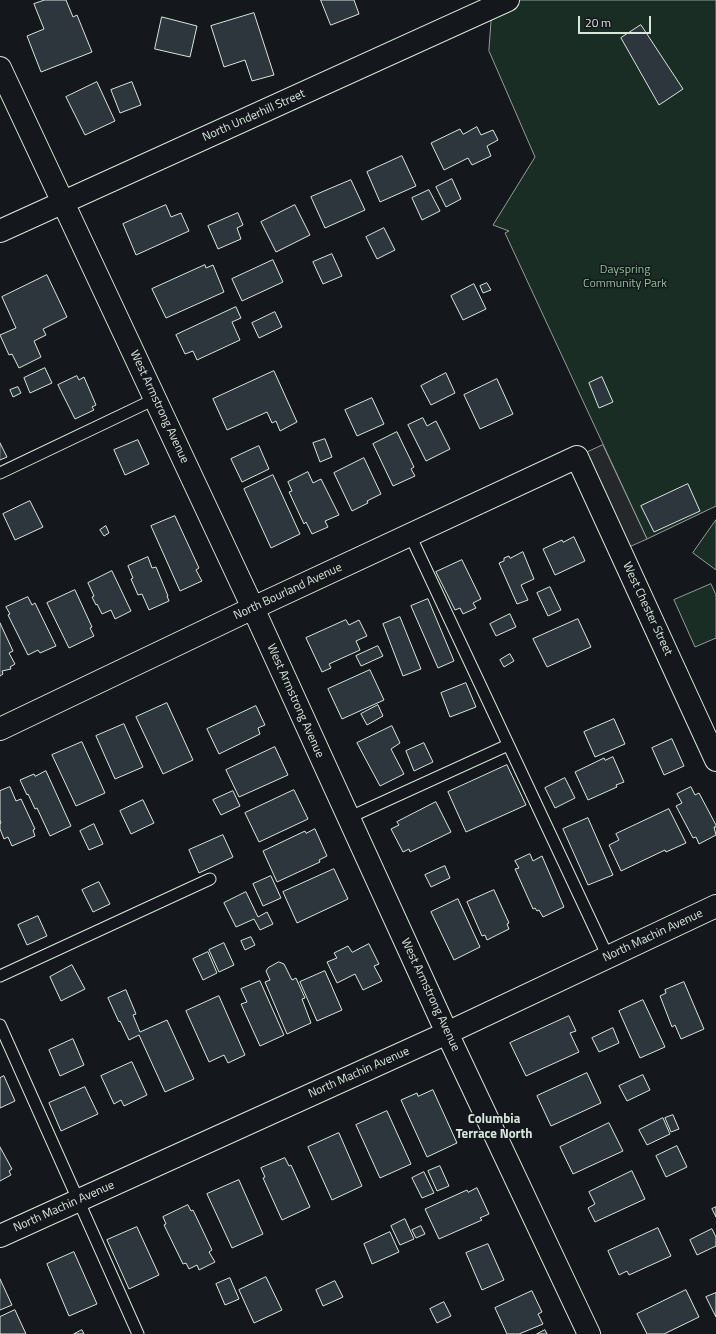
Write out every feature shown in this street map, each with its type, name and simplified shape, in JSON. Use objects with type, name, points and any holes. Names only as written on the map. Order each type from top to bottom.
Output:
[{"type":"street","name":"North Underhill Street","points":[[0,231],[508,0]]},
{"type":"street","name":"West Armstrong Avenue","points":[[0,68],[253,608],[348,818],[589,1334]]},
{"type":"street","name":"North Bourland Avenue","points":[[0,729],[253,608],[577,457]]},
{"type":"street","name":"West Chester Street","points":[[577,457],[716,760]]},
{"type":"street","name":"North Machin Avenue","points":[[0,1236],[448,1032],[716,906]]},
{"type":"lane","points":[[0,473],[155,399]]},
{"type":"lane","points":[[410,535],[608,957]]},
{"type":"lane","points":[[348,818],[508,745]]},
{"type":"lane","points":[[0,976],[210,879]]},
{"type":"lane","points":[[0,1025],[138,1334]]},
{"type":"green space","name":"Dayspring Community Park","points":[[493,0],[716,0],[716,506],[647,539],[505,233],[509,231],[493,225],[535,157],[489,51]]},
{"type":"green space","points":[[716,520],[716,570],[693,553]]},
{"type":"green space","points":[[711,584],[716,595],[716,638],[695,647],[674,600]]},
{"type":"shaded area","points":[[603,445],[647,539],[620,551],[577,457]]},
{"type":"building","points":[[45,0],[66,0],[73,17],[77,15],[92,52],[41,72],[27,36],[44,29],[34,4]]},
{"type":"building","points":[[321,0],[354,0],[359,14],[331,25]]},
{"type":"building","points":[[254,13],[274,75],[252,81],[245,60],[224,67],[211,26]]},
{"type":"building","points":[[162,17],[197,26],[190,57],[155,49]]},
{"type":"building","points":[[641,25],[683,89],[659,105],[621,38]]},
{"type":"building","points":[[97,82],[115,121],[85,135],[66,97]]},
{"type":"building","points":[[132,82],[141,105],[120,113],[111,90]]},
{"type":"building","points":[[477,127],[481,135],[493,130],[498,140],[487,146],[491,156],[472,165],[468,158],[444,170],[431,143],[460,129],[463,134]]},
{"type":"building","points":[[402,156],[416,186],[380,202],[367,172]]},
{"type":"building","points":[[452,179],[461,199],[446,207],[436,187]]},
{"type":"building","points":[[351,180],[365,210],[325,228],[311,197]]},
{"type":"building","points":[[429,190],[440,211],[422,220],[412,198]]},
{"type":"building","points":[[166,205],[171,217],[181,213],[189,231],[136,255],[123,224]]},
{"type":"building","points":[[295,205],[310,235],[276,252],[261,222]]},
{"type":"building","points":[[238,213],[243,225],[237,228],[241,239],[218,249],[208,226]]},
{"type":"building","points":[[384,228],[395,250],[377,259],[366,237]]},
{"type":"building","points":[[332,254],[342,276],[323,284],[313,262]]},
{"type":"building","points":[[273,260],[283,282],[242,301],[232,279]]},
{"type":"building","points":[[205,265],[206,268],[213,265],[224,292],[166,318],[152,289]]},
{"type":"building","points":[[47,275],[67,317],[43,329],[46,335],[34,341],[41,357],[19,368],[12,354],[9,355],[0,335],[16,328],[2,297]]},
{"type":"building","points":[[487,283],[491,290],[483,293],[480,286]]},
{"type":"building","points":[[474,284],[486,309],[463,320],[451,296]]},
{"type":"building","points":[[236,307],[241,318],[232,322],[240,340],[197,360],[193,351],[185,354],[176,335]]},
{"type":"building","points":[[275,312],[282,327],[259,338],[252,323]]},
{"type":"building","points":[[45,368],[52,383],[30,393],[24,378]]},
{"type":"building","points":[[274,371],[297,422],[280,431],[276,421],[272,423],[267,412],[227,430],[213,399]]},
{"type":"building","points":[[446,373],[455,393],[431,405],[421,386]]},
{"type":"building","points":[[77,376],[79,380],[84,377],[96,405],[92,407],[94,410],[75,419],[58,385]]},
{"type":"building","points":[[602,377],[613,402],[599,408],[589,383]]},
{"type":"building","points":[[497,379],[513,414],[480,429],[464,395]]},
{"type":"building","points":[[18,387],[21,393],[13,397],[10,390]]},
{"type":"building","points":[[372,398],[384,424],[357,436],[345,410]]},
{"type":"building","points":[[423,418],[427,426],[436,421],[450,449],[426,461],[408,425]]},
{"type":"building","points":[[397,432],[414,467],[411,469],[415,476],[393,486],[373,444]]},
{"type":"building","points":[[325,439],[332,457],[320,462],[313,443]]},
{"type":"building","points":[[138,440],[149,464],[125,475],[114,450]]},
{"type":"building","points":[[0,443],[7,457],[0,460]]},
{"type":"building","points":[[259,446],[269,469],[242,482],[231,459]]},
{"type":"building","points":[[364,458],[381,494],[352,511],[334,473]]},
{"type":"building","points":[[308,472],[313,483],[321,479],[339,515],[325,521],[328,527],[312,534],[306,522],[304,524],[289,492],[292,491],[288,482]]},
{"type":"building","points":[[273,475],[300,534],[271,548],[244,489]]},
{"type":"building","points":[[688,484],[700,511],[654,532],[641,506]]},
{"type":"building","points":[[30,501],[43,527],[15,540],[3,514]]},
{"type":"building","points":[[175,516],[199,568],[196,570],[202,581],[180,591],[151,526]]},
{"type":"building","points":[[106,526],[109,533],[104,536],[100,530]]},
{"type":"building","points":[[574,537],[585,561],[555,575],[543,549],[562,540],[563,542]]},
{"type":"building","points":[[523,552],[534,579],[521,585],[528,600],[517,604],[499,563],[504,561],[504,558],[509,556],[510,558]]},
{"type":"building","points":[[148,557],[152,568],[156,567],[169,601],[149,610],[142,594],[138,595],[131,579],[133,578],[128,566]]},
{"type":"building","points":[[462,560],[481,599],[473,603],[476,608],[463,614],[460,608],[455,610],[436,572]]},
{"type":"building","points":[[112,571],[131,611],[115,619],[111,610],[102,614],[92,597],[94,596],[88,583]]},
{"type":"building","points":[[550,587],[561,610],[548,616],[537,593]]},
{"type":"building","points":[[75,590],[92,627],[90,628],[94,636],[69,648],[47,603]]},
{"type":"building","points":[[28,597],[32,605],[35,603],[56,646],[40,653],[38,650],[28,655],[8,615],[10,614],[6,607]]},
{"type":"building","points":[[428,599],[454,661],[438,668],[411,606]]},
{"type":"building","points":[[510,614],[516,627],[496,636],[490,624]]},
{"type":"building","points":[[400,617],[421,669],[403,676],[383,624]]},
{"type":"building","points":[[578,619],[591,647],[547,667],[533,639]]},
{"type":"building","points":[[346,620],[349,625],[359,620],[367,636],[356,641],[360,650],[329,664],[331,668],[322,672],[306,638]]},
{"type":"building","points":[[0,623],[13,651],[9,653],[15,664],[10,667],[11,669],[2,671],[3,674],[0,676]]},
{"type":"building","points":[[378,646],[383,656],[361,666],[356,656]]},
{"type":"building","points":[[510,654],[514,661],[504,667],[500,660]]},
{"type":"building","points":[[370,670],[384,700],[342,719],[328,689]]},
{"type":"building","points":[[466,683],[476,707],[450,717],[441,693]]},
{"type":"building","points":[[167,703],[193,760],[163,774],[136,717]]},
{"type":"building","points":[[378,705],[383,716],[367,725],[361,714]]},
{"type":"building","points":[[256,706],[265,725],[258,728],[260,734],[219,754],[207,729]]},
{"type":"building","points":[[614,719],[625,744],[595,757],[584,732]]},
{"type":"building","points":[[124,724],[143,767],[115,779],[96,736]]},
{"type":"building","points":[[392,726],[400,743],[391,749],[404,774],[380,786],[357,743]]},
{"type":"building","points":[[672,739],[684,766],[664,775],[652,748]]},
{"type":"building","points":[[82,742],[105,793],[76,806],[52,755]]},
{"type":"building","points":[[424,743],[433,762],[414,771],[406,751]]},
{"type":"building","points":[[275,747],[288,775],[239,797],[226,770]]},
{"type":"building","points":[[613,757],[624,782],[616,785],[617,787],[588,800],[575,772],[604,758],[605,760]]},
{"type":"building","points":[[507,765],[526,805],[466,832],[448,792]]},
{"type":"building","points":[[46,771],[71,826],[50,836],[37,808],[35,809],[20,780]]},
{"type":"building","points":[[565,778],[575,798],[555,808],[545,788]]},
{"type":"building","points":[[10,787],[16,801],[21,799],[35,829],[33,830],[35,836],[12,846],[8,837],[4,839],[0,829],[0,791]]},
{"type":"building","points":[[691,787],[695,795],[699,793],[716,825],[716,827],[714,827],[716,835],[699,844],[696,837],[693,838],[676,806],[682,803],[677,794]]},
{"type":"building","points":[[294,790],[308,819],[259,842],[245,813]]},
{"type":"building","points":[[233,791],[240,806],[221,815],[213,800]]},
{"type":"building","points":[[143,800],[154,823],[131,834],[120,811]]},
{"type":"building","points":[[436,802],[451,832],[410,852],[409,849],[403,852],[391,829],[399,825],[397,822]]},
{"type":"building","points":[[669,809],[686,843],[666,852],[665,850],[621,871],[609,845],[619,840],[616,834]]},
{"type":"building","points":[[588,818],[613,875],[588,885],[563,829]]},
{"type":"building","points":[[94,824],[103,844],[89,850],[80,831]]},
{"type":"building","points":[[315,829],[327,856],[319,860],[320,862],[277,882],[263,851],[305,831],[306,833]]},
{"type":"building","points":[[223,835],[233,857],[199,873],[189,850]]},
{"type":"building","points":[[530,854],[533,861],[542,856],[564,907],[543,917],[539,910],[537,911],[535,908],[533,909],[515,869],[519,868],[515,861]]},
{"type":"building","points":[[445,866],[450,878],[431,887],[425,875]]},
{"type":"building","points":[[334,869],[348,899],[297,923],[283,892]]},
{"type":"building","points":[[271,876],[281,898],[263,906],[253,884]]},
{"type":"building","points":[[99,882],[110,904],[93,912],[82,890]]},
{"type":"building","points":[[494,890],[509,923],[507,924],[509,929],[487,940],[485,935],[482,936],[467,902]]},
{"type":"building","points":[[246,892],[258,917],[267,912],[273,924],[260,930],[254,919],[236,927],[224,903]]},
{"type":"building","points":[[458,899],[480,947],[454,960],[431,912]]},
{"type":"building","points":[[38,916],[47,936],[27,945],[18,925]]},
{"type":"building","points":[[251,937],[255,945],[245,950],[241,941]]},
{"type":"building","points":[[224,943],[234,965],[219,972],[209,950]]},
{"type":"building","points":[[369,944],[379,964],[374,966],[382,981],[363,990],[355,974],[337,983],[327,962],[337,958],[334,953],[348,946],[352,952]]},
{"type":"building","points":[[208,952],[217,973],[203,980],[193,959]]},
{"type":"building","points":[[279,962],[284,964],[292,980],[296,978],[305,998],[302,999],[311,1023],[287,1034],[265,982],[270,980],[266,971],[268,968]]},
{"type":"building","points":[[72,965],[85,989],[61,1001],[50,977]]},
{"type":"building","points":[[325,971],[342,1010],[317,1021],[300,982]]},
{"type":"building","points":[[260,981],[284,1035],[260,1046],[241,1004],[247,1002],[241,989]]},
{"type":"building","points":[[684,982],[704,1029],[681,1039],[675,1025],[672,1027],[660,996],[666,993],[665,990]]},
{"type":"building","points":[[126,990],[136,1014],[133,1015],[140,1032],[167,1020],[194,1079],[165,1092],[139,1035],[129,1040],[108,998]]},
{"type":"building","points":[[219,996],[245,1055],[228,1063],[224,1055],[209,1062],[186,1011]]},
{"type":"building","points":[[643,1000],[665,1047],[640,1058],[619,1011]]},
{"type":"building","points":[[569,1016],[576,1031],[570,1033],[579,1052],[526,1076],[510,1043]]},
{"type":"building","points":[[613,1028],[619,1043],[599,1052],[592,1038]]},
{"type":"building","points":[[73,1039],[84,1065],[60,1076],[49,1050]]},
{"type":"building","points":[[132,1062],[147,1095],[124,1106],[121,1100],[114,1104],[101,1076]]},
{"type":"building","points":[[587,1073],[601,1103],[551,1126],[537,1096]]},
{"type":"building","points":[[643,1075],[650,1090],[627,1101],[619,1086]]},
{"type":"building","points":[[4,1076],[15,1101],[0,1108],[0,1078]]},
{"type":"building","points":[[85,1087],[98,1114],[61,1131],[49,1103]]},
{"type":"building","points":[[433,1090],[457,1143],[427,1157],[401,1100],[417,1093],[418,1096]]},
{"type":"building","points":[[387,1111],[411,1164],[380,1178],[356,1125]]},
{"type":"building","points":[[673,1115],[679,1129],[671,1132],[665,1118]]},
{"type":"building","points":[[663,1118],[670,1134],[647,1145],[639,1130]]},
{"type":"building","points":[[609,1123],[623,1151],[573,1174],[560,1147]]},
{"type":"building","points":[[339,1133],[362,1186],[332,1200],[308,1147]]},
{"type":"building","points":[[677,1146],[687,1167],[666,1177],[656,1156]]},
{"type":"building","points":[[0,1147],[12,1169],[9,1171],[11,1175],[0,1181]]},
{"type":"building","points":[[285,1158],[289,1166],[291,1165],[310,1207],[282,1220],[263,1178],[265,1177],[261,1168]]},
{"type":"building","points":[[440,1166],[449,1186],[437,1191],[428,1171]]},
{"type":"building","points":[[632,1171],[645,1199],[595,1222],[588,1208],[595,1204],[589,1192]]},
{"type":"building","points":[[424,1172],[434,1193],[422,1198],[412,1178]]},
{"type":"building","points":[[239,1180],[263,1234],[232,1248],[207,1194]]},
{"type":"building","points":[[477,1188],[489,1214],[480,1218],[482,1220],[439,1239],[425,1209],[467,1190],[468,1192]]},
{"type":"building","points":[[188,1205],[191,1211],[193,1210],[212,1250],[209,1252],[215,1262],[199,1270],[197,1265],[189,1269],[186,1263],[183,1264],[164,1225],[166,1224],[163,1217]]},
{"type":"building","points":[[716,1207],[716,1217],[712,1209]]},
{"type":"building","points":[[405,1219],[414,1239],[400,1245],[391,1226]]},
{"type":"building","points":[[421,1226],[425,1234],[416,1238],[412,1230]]},
{"type":"building","points":[[137,1227],[159,1275],[129,1289],[107,1240]]},
{"type":"building","points":[[658,1228],[671,1256],[629,1275],[627,1271],[619,1275],[608,1251]]},
{"type":"building","points":[[712,1229],[716,1237],[716,1246],[697,1255],[690,1240]]},
{"type":"building","points":[[390,1232],[399,1252],[372,1264],[364,1244]]},
{"type":"building","points":[[488,1244],[504,1280],[482,1290],[466,1253]]},
{"type":"building","points":[[74,1252],[97,1304],[69,1316],[47,1264]]},
{"type":"building","points":[[266,1277],[282,1310],[254,1323],[239,1290]]},
{"type":"building","points":[[230,1278],[239,1299],[225,1305],[216,1284]]},
{"type":"building","points":[[0,1279],[12,1305],[0,1310]]},
{"type":"building","points":[[335,1281],[343,1297],[323,1306],[316,1290]]},
{"type":"building","points":[[686,1290],[699,1317],[664,1334],[647,1334],[637,1314]]},
{"type":"building","points":[[532,1291],[542,1312],[538,1314],[543,1324],[519,1334],[507,1334],[495,1308]]},
{"type":"building","points":[[716,1293],[716,1317],[706,1297]]},
{"type":"building","points":[[444,1302],[451,1316],[437,1323],[430,1309]]},
{"type":"building","points":[[15,1310],[26,1334],[0,1334],[0,1317]]},
{"type":"building","points":[[82,1330],[84,1334],[74,1334]]},
{"type":"building","points":[[545,1330],[547,1334],[537,1334]]},
{"type":"district","name":"Columbia Terrace North","points":[[494,1128]]}]
